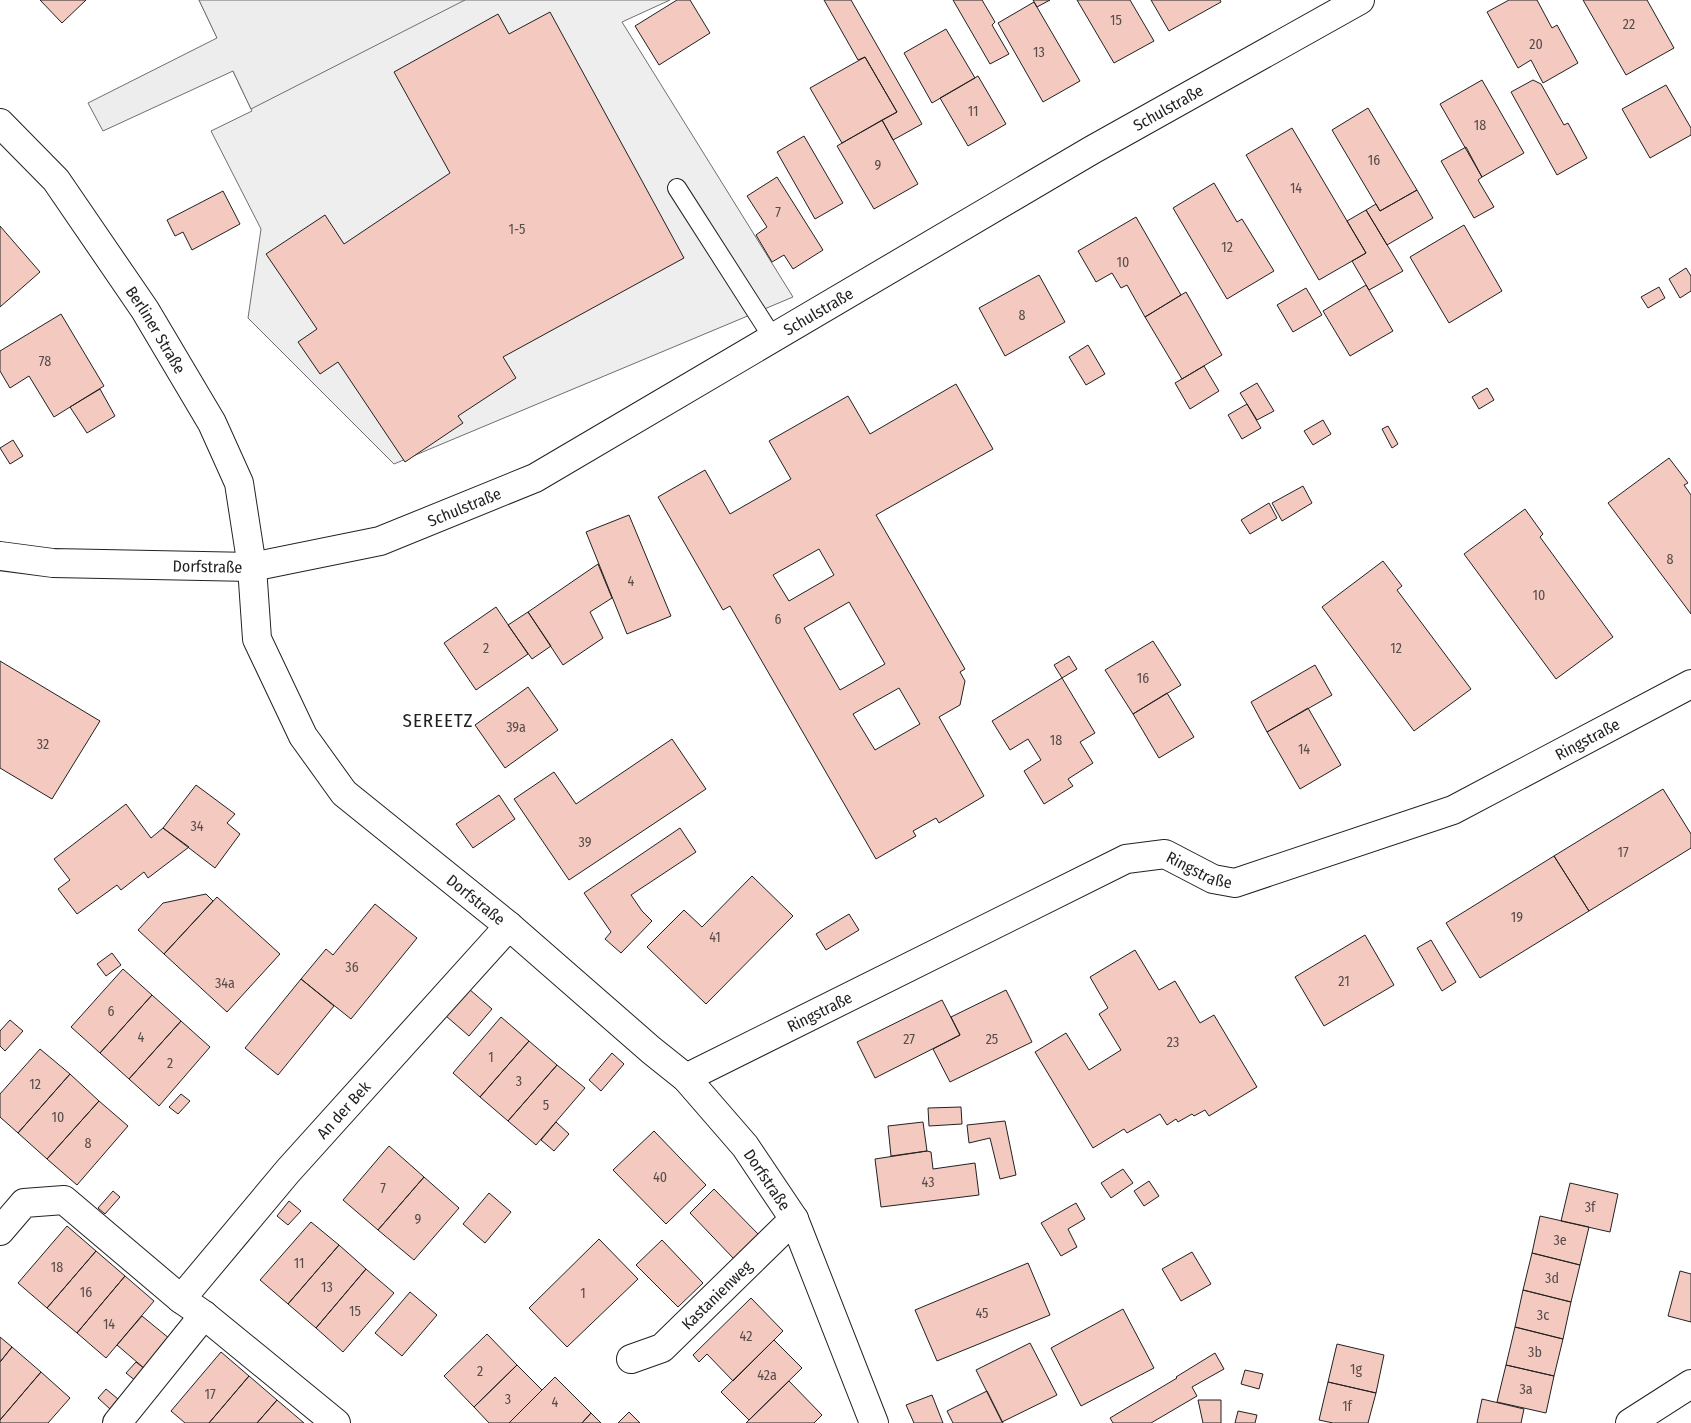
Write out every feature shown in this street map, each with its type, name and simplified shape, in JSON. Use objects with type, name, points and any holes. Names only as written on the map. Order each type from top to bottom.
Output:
[{"type":"street","name":"Schulstraße","points":[[252,567],[380,540],[535,478],[1092,150],[1360,0]]},
{"type":"street","name":"Berliner Straße","points":[[0,123],[56,180],[145,310],[212,423],[239,483],[252,567]]},
{"type":"street","name":"Dorfstraße","points":[[0,556],[53,563],[252,567],[257,639],[303,736],[344,793],[509,926],[651,1050],[686,1078],[745,1146],[794,1219],[874,1423]]},
{"type":"street","name":"Ringstraße","points":[[686,1078],[1126,859],[1165,854],[1213,879],[1235,883],[1453,810],[1691,684]]},
{"type":"street","name":"An der Bek","points":[[181,1299],[288,1171],[509,926]]},
{"type":"street","points":[[0,1231],[24,1203],[64,1200],[181,1299],[204,1315],[336,1423]]},
{"type":"street","name":"Kastanienweg","points":[[631,1360],[662,1348],[794,1219]]},
{"type":"street","points":[[117,1423],[204,1315]]},
{"type":"street","points":[[1630,1423],[1691,1384]]},
{"type":"lane","points":[[676,188],[773,338]]},
{"type":"shaded area","points":[[199,0],[670,0],[622,22],[793,297],[394,464],[248,318],[261,229],[211,131],[252,111]]},
{"type":"shaded area","points":[[199,0],[465,0],[251,109],[233,71],[103,131],[88,103],[217,38]]},
{"type":"building","points":[[40,0],[86,0],[62,23]]},
{"type":"building","points":[[677,0],[690,0],[710,33],[659,65],[635,26]]},
{"type":"building","points":[[824,0],[851,0],[922,124],[893,140],[882,120],[897,112],[865,57],[858,60]]},
{"type":"building","points":[[953,0],[982,0],[995,22],[992,25],[1009,54],[990,64]]},
{"type":"building","points":[[1033,0],[1050,0],[1037,7]]},
{"type":"building","points":[[1077,0],[1130,0],[1154,41],[1114,63]]},
{"type":"building","points":[[1151,0],[1220,0],[1221,2],[1169,31]]},
{"type":"building","points":[[1509,0],[1537,0],[1552,28],[1557,25],[1578,63],[1543,83],[1531,60],[1518,68],[1487,12]]},
{"type":"building","points":[[1583,0],[1647,0],[1674,48],[1626,75]]},
{"type":"building","points":[[1034,2],[1080,81],[1043,102],[998,23]]},
{"type":"building","points":[[550,12],[684,258],[503,357],[516,378],[458,416],[463,423],[405,462],[338,362],[320,374],[298,342],[317,329],[266,254],[325,215],[344,244],[450,173],[394,72],[498,14],[509,34]]},
{"type":"building","points":[[946,29],[975,78],[932,103],[904,53]]},
{"type":"building","points":[[865,57],[897,112],[842,143],[810,88]]},
{"type":"building","points":[[978,76],[1006,124],[968,146],[940,98]]},
{"type":"building","points":[[1482,80],[1524,153],[1482,177],[1440,104]]},
{"type":"building","points":[[1533,80],[1541,84],[1564,125],[1568,123],[1587,158],[1557,175],[1511,92]]},
{"type":"building","points":[[1666,85],[1691,128],[1691,135],[1650,158],[1622,109]]},
{"type":"building","points":[[1368,108],[1417,190],[1380,211],[1332,130]]},
{"type":"building","points":[[882,120],[918,184],[874,209],[837,146]]},
{"type":"building","points":[[1292,128],[1366,253],[1319,280],[1246,155]]},
{"type":"building","points":[[804,136],[843,203],[815,219],[777,152]]},
{"type":"building","points":[[1466,147],[1482,177],[1478,180],[1494,207],[1474,218],[1441,161]]},
{"type":"building","points":[[777,177],[823,250],[793,269],[784,255],[772,262],[756,235],[767,227],[747,196]]},
{"type":"building","points":[[1214,183],[1237,222],[1242,219],[1274,271],[1227,299],[1173,208]]},
{"type":"building","points":[[1417,190],[1433,218],[1387,245],[1366,210],[1376,204],[1380,211]]},
{"type":"building","points":[[223,191],[240,224],[192,250],[183,232],[175,236],[167,220]]},
{"type":"building","points":[[1366,210],[1403,271],[1369,290],[1352,261],[1366,253],[1347,221]]},
{"type":"building","points":[[1136,217],[1181,295],[1145,317],[1127,285],[1121,288],[1112,273],[1096,282],[1078,251]]},
{"type":"building","points":[[1464,225],[1502,291],[1449,323],[1410,257]]},
{"type":"building","points":[[0,226],[40,272],[0,307]]},
{"type":"building","points":[[1686,268],[1691,276],[1691,291],[1680,298],[1669,279]]},
{"type":"building","points":[[1039,275],[1065,322],[1005,356],[979,308]]},
{"type":"building","points":[[1366,285],[1393,331],[1350,356],[1323,311]]},
{"type":"building","points":[[1659,287],[1665,298],[1648,308],[1641,297]]},
{"type":"building","points":[[1306,288],[1322,315],[1293,332],[1277,305]]},
{"type":"building","points":[[1186,292],[1222,355],[1182,379],[1145,317]]},
{"type":"building","points":[[61,314],[104,386],[54,417],[29,376],[10,388],[0,371],[0,351]]},
{"type":"building","points":[[1088,345],[1105,374],[1086,385],[1069,357]]},
{"type":"building","points":[[1204,366],[1219,391],[1190,409],[1175,383]]},
{"type":"building","points":[[1257,383],[1274,411],[1257,420],[1240,393]]},
{"type":"building","points":[[956,384],[993,449],[876,515],[965,669],[960,672],[965,681],[960,705],[939,717],[984,796],[939,823],[936,818],[913,831],[916,836],[876,859],[730,606],[723,610],[658,497],[705,470],[730,514],[791,479],[769,441],[848,396],[870,434]],"holes":[[[819,549],[834,575],[789,601],[773,575]],[[849,602],[885,664],[840,690],[804,628]],[[899,688],[920,724],[875,750],[853,714]]]},
{"type":"building","points":[[1487,388],[1494,400],[1479,409],[1472,397]]},
{"type":"building","points":[[100,389],[115,416],[87,433],[70,407]]},
{"type":"building","points":[[1247,404],[1261,428],[1242,439],[1228,415]]},
{"type":"building","points":[[1323,420],[1331,434],[1313,445],[1304,431]]},
{"type":"building","points":[[1388,426],[1398,444],[1392,448],[1382,429]]},
{"type":"building","points":[[13,440],[23,456],[10,464],[0,448]]},
{"type":"building","points":[[1669,458],[1688,483],[1684,485],[1691,495],[1691,614],[1608,503]]},
{"type":"building","points":[[1303,486],[1312,503],[1282,521],[1272,503]]},
{"type":"building","points":[[1269,503],[1277,518],[1250,534],[1241,520]]},
{"type":"building","points":[[1525,509],[1543,534],[1540,537],[1613,637],[1556,679],[1464,554]]},
{"type":"building","points":[[629,515],[671,616],[627,634],[586,532]]},
{"type":"building","points":[[1383,561],[1402,586],[1397,590],[1471,689],[1414,731],[1322,607]]},
{"type":"building","points":[[598,564],[612,598],[590,612],[603,638],[563,665],[528,612]]},
{"type":"building","points":[[496,607],[528,654],[476,690],[444,643]]},
{"type":"building","points":[[528,612],[551,646],[532,659],[508,625]]},
{"type":"building","points":[[1153,641],[1181,685],[1133,714],[1105,670]]},
{"type":"building","points":[[1069,656],[1077,669],[1062,678],[1054,665]]},
{"type":"building","points":[[0,661],[100,721],[52,799],[0,768]]},
{"type":"building","points":[[1315,665],[1332,695],[1267,732],[1251,702]]},
{"type":"building","points":[[1062,678],[1095,733],[1080,742],[1093,763],[1068,779],[1073,786],[1044,804],[1024,771],[1041,760],[1028,739],[1010,750],[992,721]]},
{"type":"building","points":[[528,687],[558,730],[505,768],[475,725]]},
{"type":"building","points":[[1167,693],[1194,737],[1159,758],[1133,714]]},
{"type":"building","points":[[1308,708],[1341,765],[1300,789],[1267,732]]},
{"type":"building","points":[[672,739],[706,789],[569,880],[514,799],[554,772],[576,804]]},
{"type":"building","points":[[196,785],[235,814],[227,823],[240,834],[215,868],[163,828]]},
{"type":"building","points":[[1663,789],[1691,834],[1691,848],[1589,911],[1554,856]]},
{"type":"building","points":[[499,795],[515,819],[473,848],[456,824]]},
{"type":"building","points":[[126,804],[151,838],[163,828],[189,847],[148,878],[144,872],[121,890],[117,885],[77,914],[58,889],[70,880],[54,859]]},
{"type":"building","points":[[680,828],[696,852],[631,895],[652,921],[621,953],[605,939],[611,932],[584,893]]},
{"type":"building","points":[[1554,856],[1589,911],[1480,978],[1446,923]]},
{"type":"building","points":[[752,876],[793,916],[706,1004],[647,947],[684,910],[702,927]]},
{"type":"building","points":[[206,894],[213,901],[164,954],[138,930],[163,903]]},
{"type":"building","points":[[217,897],[280,954],[227,1012],[164,954]]},
{"type":"building","points":[[375,904],[417,938],[351,1019],[301,979],[326,949],[333,955]]},
{"type":"building","points":[[849,914],[859,930],[826,950],[816,934]]},
{"type":"building","points":[[1365,935],[1394,985],[1324,1026],[1295,977]]},
{"type":"building","points":[[1431,940],[1456,982],[1442,991],[1417,948]]},
{"type":"building","points":[[1135,950],[1159,990],[1175,981],[1200,1023],[1214,1015],[1257,1087],[1209,1116],[1205,1110],[1194,1116],[1192,1114],[1178,1122],[1176,1119],[1167,1125],[1160,1114],[1127,1133],[1124,1129],[1093,1148],[1035,1052],[1066,1033],[1089,1070],[1121,1050],[1099,1014],[1108,1008],[1090,977]]},
{"type":"building","points":[[112,953],[121,965],[106,976],[97,964]]},
{"type":"building","points":[[123,969],[152,995],[100,1053],[71,1027]]},
{"type":"building","points":[[301,979],[334,1006],[278,1075],[245,1048]]},
{"type":"building","points":[[469,989],[492,1009],[469,1036],[446,1016]]},
{"type":"building","points":[[1006,990],[1032,1042],[950,1082],[933,1049],[960,1035],[951,1017]]},
{"type":"building","points":[[152,995],[181,1021],[129,1079],[100,1053]]},
{"type":"building","points":[[942,1000],[960,1035],[875,1078],[857,1042]]},
{"type":"building","points":[[501,1017],[529,1041],[480,1097],[453,1073]]},
{"type":"building","points":[[10,1020],[23,1031],[5,1051],[0,1046],[0,1031]]},
{"type":"building","points":[[181,1021],[210,1047],[159,1106],[129,1079]]},
{"type":"building","points":[[529,1041],[557,1065],[508,1121],[480,1097]]},
{"type":"building","points":[[40,1049],[70,1074],[18,1133],[0,1117],[0,1094]]},
{"type":"building","points":[[612,1053],[624,1064],[601,1091],[589,1080]]},
{"type":"building","points":[[557,1065],[585,1088],[536,1145],[508,1121]]},
{"type":"building","points":[[70,1074],[99,1101],[47,1159],[18,1133]]},
{"type":"building","points":[[181,1094],[190,1101],[178,1114],[169,1107]]},
{"type":"building","points":[[99,1101],[128,1126],[77,1185],[47,1159]]},
{"type":"building","points":[[961,1107],[962,1124],[929,1126],[928,1108]]},
{"type":"building","points":[[1005,1121],[1016,1175],[1000,1179],[990,1138],[969,1143],[967,1125]]},
{"type":"building","points":[[556,1122],[569,1134],[554,1151],[541,1140]]},
{"type":"building","points":[[923,1122],[927,1151],[891,1156],[888,1126]]},
{"type":"building","points":[[654,1131],[706,1185],[666,1224],[613,1170]]},
{"type":"building","points":[[389,1146],[424,1177],[378,1230],[343,1200]]},
{"type":"building","points":[[931,1152],[933,1169],[975,1163],[979,1195],[881,1207],[875,1159]]},
{"type":"building","points":[[1123,1169],[1133,1183],[1111,1198],[1101,1183]]},
{"type":"building","points":[[424,1177],[459,1208],[414,1260],[378,1230]]},
{"type":"building","points":[[1149,1181],[1159,1196],[1144,1206],[1134,1191]]},
{"type":"building","points":[[1570,1183],[1618,1194],[1610,1232],[1561,1221]]},
{"type":"building","points":[[714,1189],[759,1235],[734,1259],[690,1213]]},
{"type":"building","points":[[113,1191],[120,1197],[105,1214],[98,1208]]},
{"type":"building","points":[[489,1193],[511,1212],[485,1243],[463,1224]]},
{"type":"building","points":[[289,1201],[301,1211],[288,1225],[277,1216]]},
{"type":"building","points":[[1076,1203],[1085,1219],[1068,1229],[1077,1247],[1061,1256],[1041,1223]]},
{"type":"building","points":[[1540,1216],[1589,1227],[1580,1265],[1532,1253]]},
{"type":"building","points":[[311,1222],[339,1245],[288,1304],[260,1280]]},
{"type":"building","points":[[67,1226],[96,1251],[47,1308],[18,1283]]},
{"type":"building","points":[[599,1239],[638,1279],[567,1347],[529,1308]]},
{"type":"building","points":[[662,1240],[703,1283],[678,1307],[636,1265]]},
{"type":"building","points":[[339,1245],[366,1269],[316,1328],[288,1304]]},
{"type":"building","points":[[96,1251],[125,1276],[77,1333],[47,1308]]},
{"type":"building","points":[[1192,1252],[1211,1284],[1181,1301],[1162,1269]]},
{"type":"building","points":[[1532,1253],[1580,1265],[1571,1302],[1523,1290]]},
{"type":"building","points":[[1028,1263],[1050,1315],[937,1361],[915,1310]]},
{"type":"building","points":[[366,1269],[394,1293],[343,1352],[316,1328]]},
{"type":"building","points":[[1680,1271],[1691,1274],[1691,1322],[1668,1316]]},
{"type":"building","points":[[125,1276],[154,1301],[106,1358],[77,1333]]},
{"type":"building","points":[[1523,1290],[1571,1302],[1563,1339],[1515,1327]]},
{"type":"building","points":[[410,1292],[437,1315],[402,1356],[375,1333]]},
{"type":"building","points":[[751,1298],[783,1331],[733,1381],[707,1354],[699,1362],[693,1355]]},
{"type":"building","points":[[1123,1309],[1154,1368],[1081,1406],[1051,1348]]},
{"type":"building","points":[[142,1316],[170,1339],[145,1369],[117,1345]]},
{"type":"building","points":[[1515,1327],[1563,1339],[1554,1376],[1506,1365]]},
{"type":"building","points":[[487,1334],[517,1365],[474,1407],[444,1376]]},
{"type":"building","points":[[0,1337],[12,1347],[0,1362]]},
{"type":"building","points":[[774,1340],[802,1368],[749,1420],[721,1392]]},
{"type":"building","points":[[1030,1343],[1057,1395],[1002,1422],[976,1370]]},
{"type":"building","points":[[1337,1344],[1384,1355],[1376,1393],[1328,1382]]},
{"type":"building","points":[[12,1347],[41,1372],[0,1420],[0,1362]]},
{"type":"building","points":[[221,1352],[249,1376],[209,1423],[185,1423],[171,1411]]},
{"type":"building","points":[[1215,1353],[1224,1369],[1192,1387],[1197,1396],[1151,1423],[1113,1423],[1110,1418]]},
{"type":"building","points":[[136,1362],[145,1369],[137,1382],[126,1373]]},
{"type":"building","points":[[517,1365],[542,1390],[509,1423],[489,1423],[474,1407]]},
{"type":"building","points":[[1506,1365],[1554,1376],[1546,1413],[1497,1402]]},
{"type":"building","points":[[1245,1370],[1263,1374],[1259,1389],[1241,1384]]},
{"type":"building","points":[[41,1372],[70,1398],[48,1423],[0,1423],[0,1420]]},
{"type":"building","points":[[249,1376],[277,1400],[257,1423],[209,1423]]},
{"type":"building","points":[[555,1377],[591,1413],[582,1423],[509,1423]]},
{"type":"building","points":[[789,1381],[822,1415],[814,1423],[746,1423]]},
{"type":"building","points":[[1328,1382],[1376,1393],[1368,1423],[1333,1423],[1319,1420]]},
{"type":"building","points":[[106,1389],[118,1399],[110,1409],[98,1398]]},
{"type":"building","points":[[987,1391],[1003,1423],[953,1423],[947,1411]]},
{"type":"building","points":[[932,1395],[943,1423],[914,1423],[906,1405]]},
{"type":"building","points":[[1482,1399],[1524,1409],[1521,1423],[1477,1423]]},
{"type":"building","points":[[277,1400],[304,1423],[257,1423]]},
{"type":"building","points":[[1198,1400],[1221,1400],[1221,1423],[1203,1423]]},
{"type":"building","points":[[1238,1411],[1257,1415],[1255,1423],[1235,1423]]},
{"type":"building","points":[[629,1412],[640,1423],[618,1423]]},
{"type":"building","points":[[591,1413],[601,1423],[582,1423]]},
{"type":"district","name":"SEREETZ","points":[[438,720]]}]
